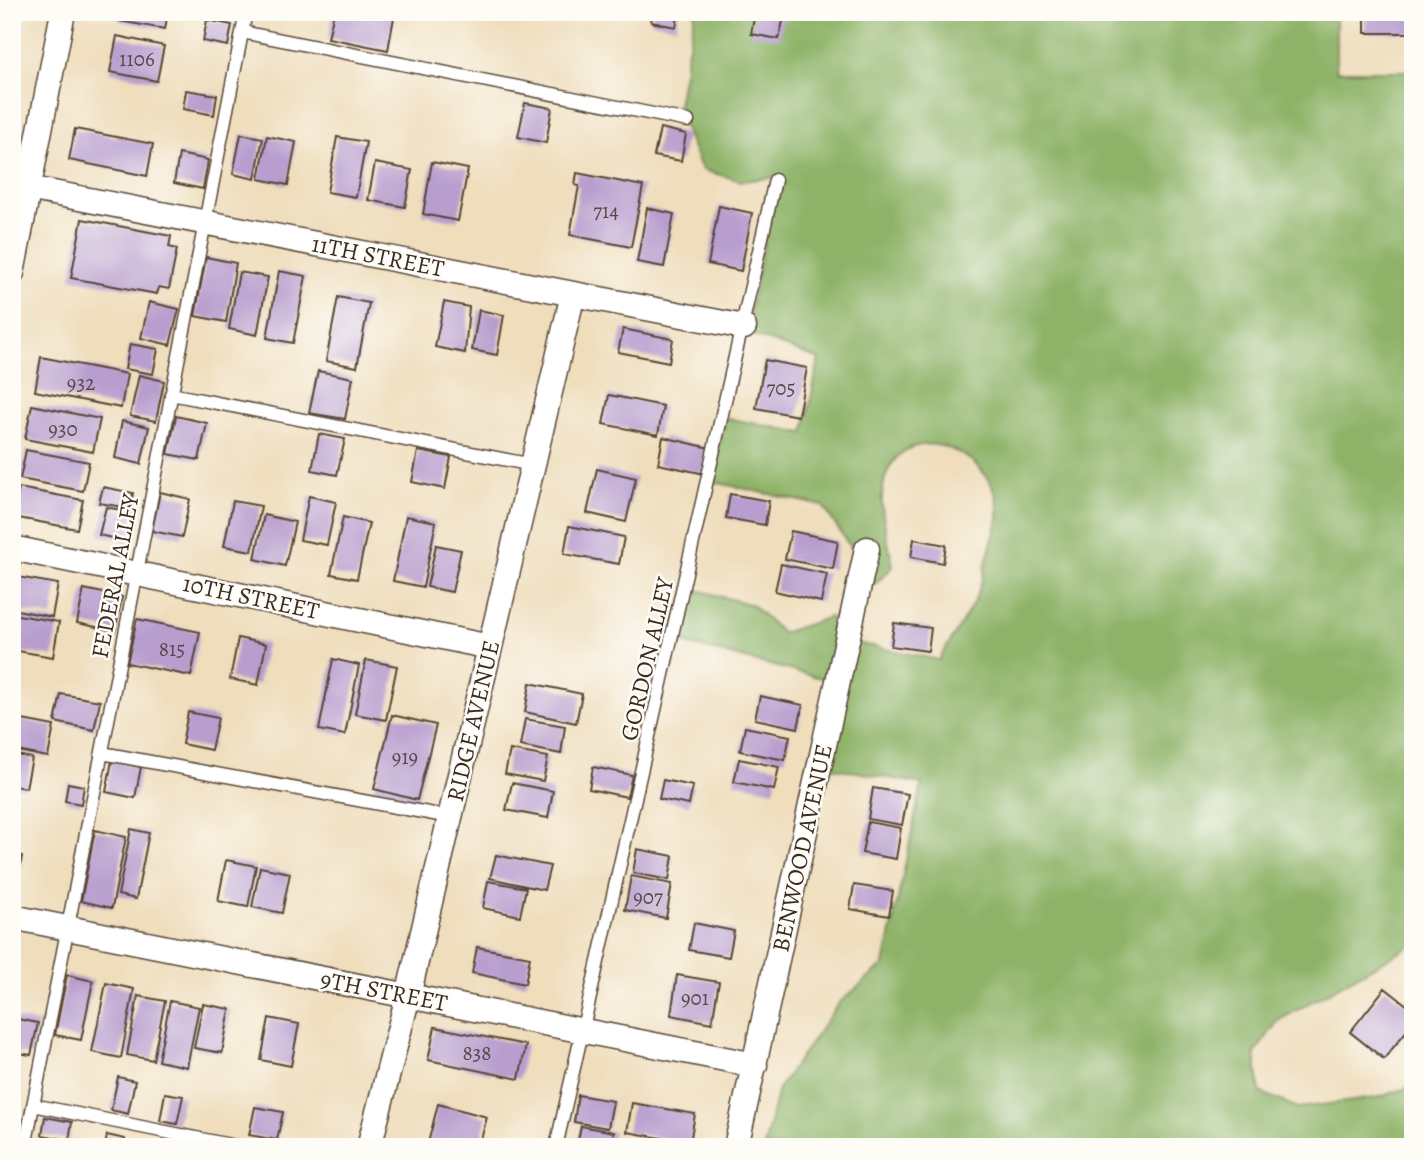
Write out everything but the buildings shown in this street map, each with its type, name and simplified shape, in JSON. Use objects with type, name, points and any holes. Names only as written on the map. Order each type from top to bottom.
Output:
[{"type":"street","points":[[12,273],[20,187],[63,12]]},
{"type":"street","name":"11TH STREET","points":[[20,187],[744,327]]},
{"type":"street","name":"RIDGE AVENUE","points":[[369,1147],[408,996],[573,294]]},
{"type":"street","name":"10TH STREET","points":[[12,548],[490,647]]},
{"type":"street","name":"BENWOOD AVENUE","points":[[736,1147],[867,549]]},
{"type":"street","name":"9TH STREET","points":[[12,917],[755,1065]]},
{"type":"lane","name":"FEDERAL ALLEY","points":[[25,1147],[246,12]]},
{"type":"lane","points":[[242,32],[688,121]]},
{"type":"lane","name":"GORDON ALLEY","points":[[556,1147],[585,1031],[775,180]]},
{"type":"lane","points":[[171,394],[533,465]]},
{"type":"lane","points":[[102,753],[450,817]]},
{"type":"lane","points":[[33,1105],[240,1147]]},
{"type":"green space","points":[[695,12],[1336,12],[1336,71],[1413,71],[1413,944],[1278,1021],[1255,1053],[1260,1092],[1298,1108],[1377,1098],[1413,1086],[1413,1147],[764,1147],[778,1089],[839,1003],[884,965],[922,784],[824,766],[825,679],[675,641],[687,587],[752,605],[782,633],[830,617],[851,642],[939,660],[977,595],[998,518],[996,495],[986,476],[970,460],[951,449],[930,445],[911,448],[895,460],[884,482],[883,513],[893,567],[875,584],[823,506],[710,481],[726,418],[804,433],[819,359],[745,332],[778,177],[742,181],[702,170],[677,110]]}]
